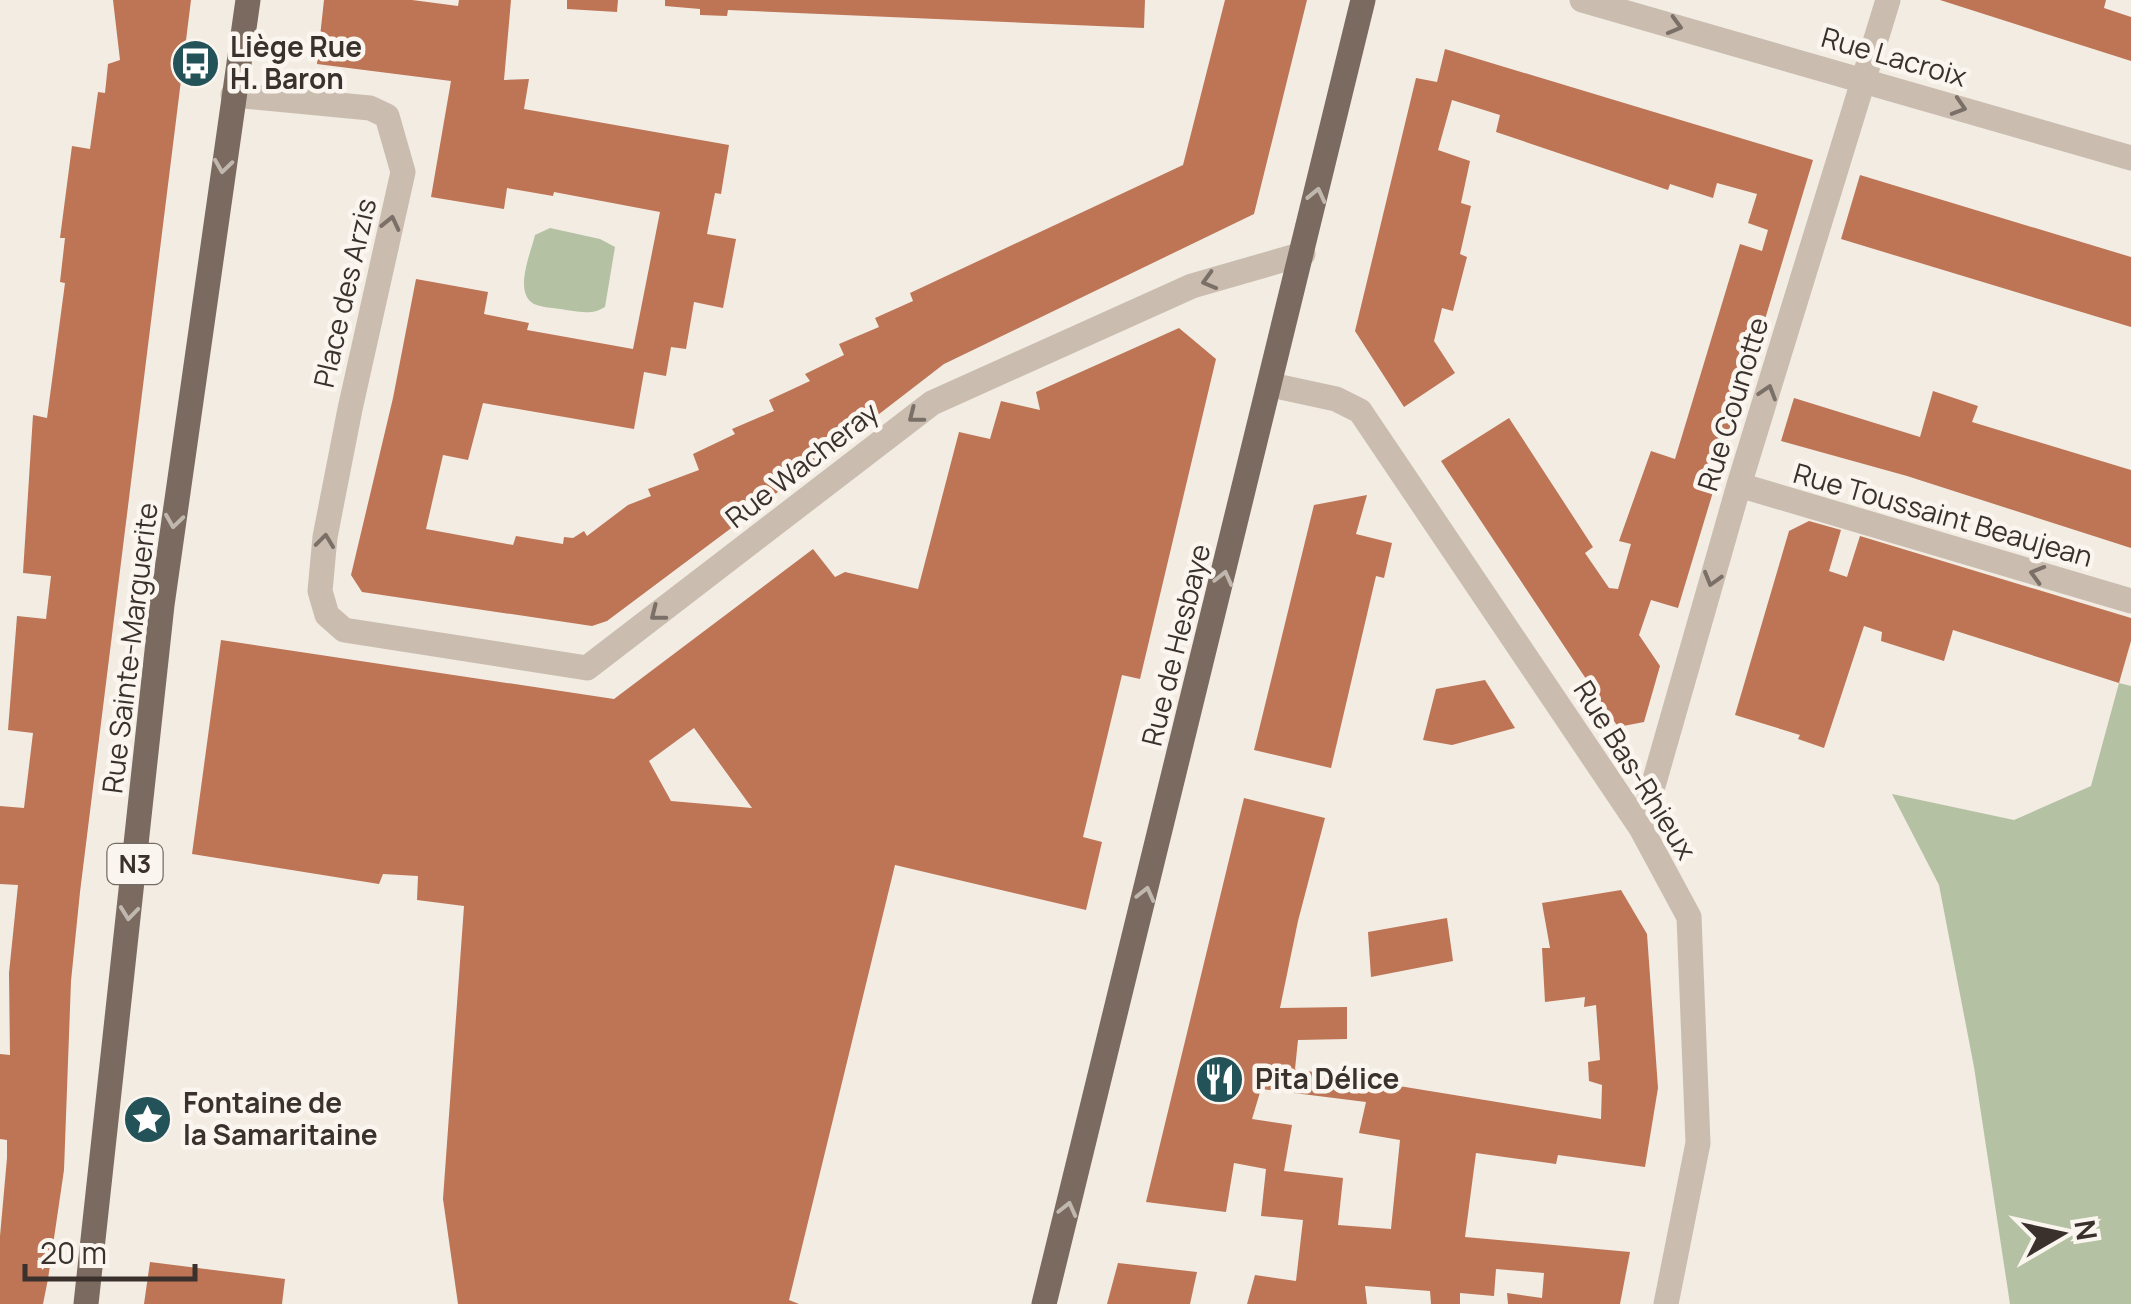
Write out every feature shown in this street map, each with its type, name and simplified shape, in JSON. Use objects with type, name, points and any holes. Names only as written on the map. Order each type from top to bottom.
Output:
[{"type":"main road","name":"Rue Sainte-Marguerite","points":[[86,1304],[162,604],[248,0]]},
{"type":"main road","name":"Rue de Hesbaye","points":[[1044,1304],[1272,385],[1363,0]]},
{"type":"street","name":"Rue Lacroix","points":[[1582,0],[2131,158]]},
{"type":"street","name":"Rue Counotte","points":[[1641,828],[1738,485],[1888,0]]},
{"type":"street","name":"Place des Arzis","points":[[233,95],[370,108],[387,116],[403,172],[325,537],[320,591],[327,615],[344,630]]},
{"type":"street","name":"Rue Wacheray","points":[[344,630],[587,668],[932,403],[1192,286],[1303,254]]},
{"type":"street","name":"Rue Bas-Rhieux","points":[[1272,385],[1336,398],[1360,410],[1641,828],[1688,917],[1698,1143],[1666,1304]]},
{"type":"street","name":"Rue Toussaint Beaujean","points":[[1738,485],[2131,601]]},
{"type":"green space","points":[[550,228],[600,239],[615,247],[605,307],[577,312],[534,304],[528,298],[525,272],[535,235]]},
{"type":"green space","points":[[2119,683],[2131,686],[2131,1304],[2010,1304],[1974,1067],[1939,885],[1892,794],[2014,820],[2091,786]]},
{"type":"building","points":[[113,0],[191,0],[80,892],[71,981],[64,1170],[43,1304],[0,1304],[7,1140],[0,1139],[0,1054],[10,1055],[9,973],[18,885],[0,884],[0,806],[24,808],[33,733],[8,730],[17,616],[46,619],[51,576],[23,573],[33,415],[47,418],[65,283],[60,282],[65,238],[60,238],[72,146],[90,149],[98,92],[105,93],[108,64],[120,60]]},
{"type":"building","points":[[324,0],[412,0],[458,6],[459,0],[511,0],[504,80],[529,79],[524,109],[729,145],[721,194],[715,193],[707,234],[736,239],[723,308],[694,302],[686,349],[671,347],[666,376],[644,372],[634,429],[483,403],[468,460],[443,455],[426,529],[513,545],[516,536],[563,544],[564,537],[573,538],[584,531],[587,536],[628,505],[651,496],[648,489],[699,470],[693,454],[735,434],[732,429],[774,411],[769,400],[810,381],[805,374],[844,355],[839,344],[879,327],[875,318],[913,301],[910,293],[1183,165],[1225,0],[1307,0],[1254,214],[944,364],[607,621],[592,626],[362,592],[351,575],[393,398],[416,279],[488,292],[484,314],[529,323],[527,330],[633,349],[660,212],[554,192],[553,196],[507,188],[504,209],[431,197],[451,81],[317,64]]},
{"type":"building","points":[[567,0],[618,0],[617,12],[567,9]]},
{"type":"building","points":[[665,0],[1145,0],[1144,28],[728,10],[727,16],[700,15],[700,9],[665,6]]},
{"type":"building","points":[[1940,0],[2106,0],[2104,8],[2131,17],[2131,61]]},
{"type":"building","points":[[1445,49],[1813,160],[1678,608],[1651,600],[1639,635],[1660,666],[1644,722],[1618,727],[1441,461],[1509,418],[1593,547],[1585,553],[1609,588],[1618,589],[1631,544],[1619,541],[1651,451],[1675,459],[1740,244],[1762,251],[1768,230],[1748,223],[1757,194],[1717,183],[1713,198],[1670,184],[1668,190],[1496,132],[1500,115],[1452,100],[1438,150],[1470,161],[1461,203],[1471,206],[1460,254],[1467,257],[1453,311],[1442,308],[1434,341],[1455,373],[1404,407],[1355,331],[1416,78],[1437,82]]},
{"type":"building","points":[[1860,175],[2131,257],[2131,327],[1841,239]]},
{"type":"building","points":[[1179,328],[1216,359],[1140,679],[1122,675],[1083,837],[1102,842],[1086,910],[895,865],[789,1300],[799,1304],[458,1304],[443,1199],[464,906],[417,900],[418,876],[383,874],[379,884],[192,854],[221,640],[614,699],[813,549],[835,577],[845,572],[918,589],[959,432],[990,439],[1001,401],[1040,410],[1036,392]],"holes":[[[694,728],[752,808],[671,801],[649,761]]]},
{"type":"building","points":[[1933,391],[1978,406],[1972,422],[2131,470],[2131,548],[1907,476],[1781,441],[1794,398],[1920,437]]},
{"type":"building","points":[[1367,495],[1356,534],[1392,543],[1384,578],[1376,576],[1331,768],[1254,750],[1314,505]]},
{"type":"building","points":[[1809,521],[1841,530],[1829,571],[1847,577],[1860,536],[2131,618],[2131,641],[2119,683],[1953,630],[1944,661],[1881,641],[1882,632],[1864,626],[1824,748],[1798,739],[1800,735],[1735,715],[1789,531]]},
{"type":"building","points":[[1485,680],[1515,728],[1452,745],[1423,740],[1436,689]]},
{"type":"building","points":[[1244,798],[1325,818],[1280,1008],[1347,1007],[1347,1039],[1298,1040],[1295,1069],[1601,1119],[1602,1085],[1589,1081],[1588,1062],[1600,1060],[1596,1005],[1584,1007],[1585,997],[1545,1002],[1542,948],[1550,948],[1542,903],[1621,890],[1647,934],[1658,1088],[1645,1167],[1558,1155],[1556,1164],[1476,1153],[1465,1237],[1630,1252],[1620,1304],[1508,1304],[1507,1293],[1542,1298],[1544,1273],[1496,1269],[1494,1296],[1460,1293],[1460,1304],[1431,1304],[1430,1291],[1365,1286],[1367,1304],[1247,1304],[1255,1275],[1296,1281],[1303,1220],[1261,1216],[1266,1169],[1234,1163],[1226,1212],[1146,1202]],"holes":[[[1261,1089],[1366,1102],[1359,1133],[1400,1140],[1391,1229],[1338,1225],[1343,1178],[1284,1171],[1292,1125],[1252,1119]]]},
{"type":"building","points":[[1447,918],[1453,961],[1371,977],[1368,932]]},
{"type":"building","points":[[150,1262],[285,1279],[282,1304],[144,1304]]},
{"type":"building","points":[[1118,1263],[1197,1272],[1190,1304],[1107,1304]]},
{"type":"place","name":"Liège Rue H. Baron","points":[[195,63]]},
{"type":"place","name":"Pita Délice","points":[[1220,1079]]},
{"type":"place","name":"Fontaine de la Samaritaine","points":[[148,1119]]}]
